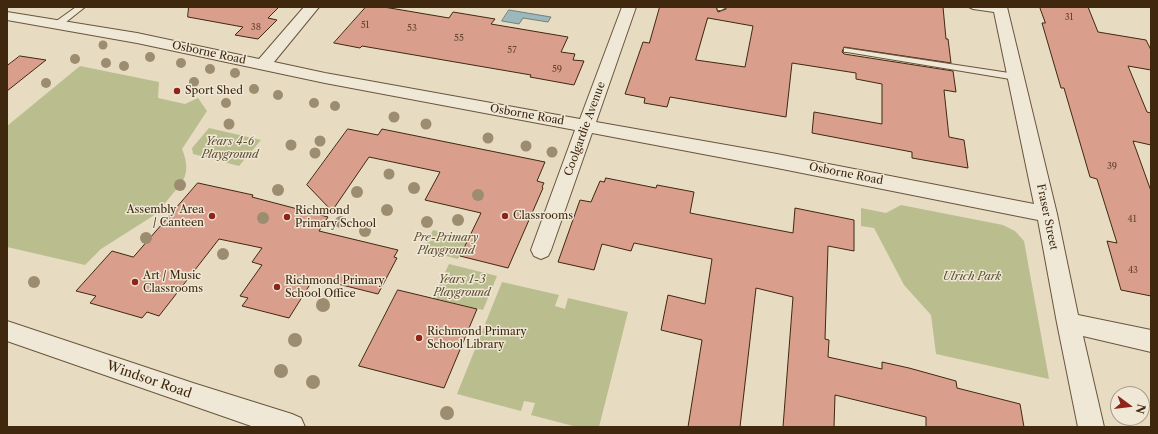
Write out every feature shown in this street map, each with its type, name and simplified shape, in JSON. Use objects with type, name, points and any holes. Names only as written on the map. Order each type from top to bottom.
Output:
[{"type":"street","points":[[263,64],[312,7]]},
{"type":"street","name":"Coolgardie Avenue","points":[[541,250],[629,7]]},
{"type":"street","name":"Fraser Street","points":[[1001,9],[1047,214],[1068,323],[1091,427]]},
{"type":"street","name":"Osborne Road","points":[[7,16],[137,38],[325,78],[777,160],[1047,214]]},
{"type":"street","points":[[1068,323],[1151,341]]},
{"type":"street","name":"Windsor Road","points":[[7,331],[193,395],[292,427]]},
{"type":"lane","points":[[58,24],[81,7]]},
{"type":"lane","points":[[973,7],[1001,9]]},
{"type":"lane","points":[[848,50],[1016,77]]},
{"type":"green space","points":[[80,66],[159,82],[158,98],[185,104],[198,98],[207,111],[182,149],[185,158],[186,172],[180,185],[156,214],[101,249],[85,265],[7,247],[7,126]]},
{"type":"green space","name":"Years 4-6 Playground","points":[[209,128],[261,140],[239,166],[193,154],[192,148]]},
{"type":"green space","name":"Ulrich Park","points":[[901,205],[1003,225],[1015,231],[1024,241],[1049,379],[936,354],[931,315],[904,285],[874,228],[861,226],[861,208],[886,213]]},
{"type":"green space","name":"Pre-Primary Playground","points":[[433,230],[468,238],[458,259],[423,250]]},
{"type":"green space","name":"Years 1-3 Playground","points":[[449,264],[497,276],[483,310],[433,298]]},
{"type":"green space","points":[[502,282],[559,295],[555,306],[565,309],[568,298],[628,312],[599,427],[577,427],[531,415],[535,403],[524,401],[521,411],[457,394]]},
{"type":"water","points":[[509,10],[551,17],[548,22],[523,18],[519,24],[502,21]]},
{"type":"building","points":[[189,7],[279,7],[268,18],[277,20],[258,39],[235,35],[243,27],[188,17]]},
{"type":"building","points":[[366,7],[384,7],[449,18],[453,12],[495,19],[491,24],[568,37],[561,52],[575,54],[573,60],[584,61],[574,85],[530,77],[531,75],[362,46],[360,48],[334,43]]},
{"type":"building","points":[[660,7],[716,7],[718,12],[726,9],[726,7],[943,7],[946,39],[948,39],[951,63],[844,47],[842,52],[844,54],[953,71],[956,92],[944,90],[949,137],[964,140],[968,168],[912,158],[912,152],[812,133],[814,112],[882,124],[882,84],[856,79],[856,73],[792,63],[786,117],[670,97],[667,107],[644,103],[645,98],[625,94],[643,42],[649,43]],"holes":[[[708,18],[753,26],[745,67],[696,60]]]},
{"type":"building","points":[[1040,7],[1088,7],[1098,32],[1146,40],[1151,50],[1151,70],[1128,66],[1147,112],[1151,113],[1151,145],[1133,141],[1151,191],[1151,296],[1121,290],[1107,241],[1117,243],[1097,179],[1090,177],[1064,88],[1061,88],[1042,23],[1045,23]]},
{"type":"building","points":[[20,56],[46,60],[7,91],[7,66]]},
{"type":"building","name":"Classrooms","points":[[348,129],[378,135],[382,129],[545,162],[537,181],[544,183],[543,188],[508,268],[460,256],[481,213],[425,200],[440,172],[369,157],[332,211],[307,185]]},
{"type":"building","points":[[606,178],[656,188],[657,185],[694,192],[690,213],[793,233],[795,208],[854,220],[854,251],[828,246],[825,339],[829,340],[828,357],[882,369],[882,362],[956,381],[957,388],[1020,404],[1024,427],[926,427],[926,417],[835,395],[834,427],[783,427],[793,297],[756,288],[740,427],[688,427],[702,340],[661,330],[668,295],[705,304],[712,259],[634,243],[631,251],[602,244],[594,270],[558,262],[580,200],[591,202],[600,181],[604,182]]},
{"type":"building","points":[[198,183],[253,195],[252,197],[328,217],[319,231],[398,250],[394,257],[397,258],[378,294],[314,278],[289,318],[242,306],[248,298],[240,296],[262,265],[252,262],[262,248],[219,239],[159,316],[147,312],[142,318],[90,303],[96,296],[76,291],[112,251],[133,257]]},
{"type":"building","name":"Richmond Primary School Library","points":[[398,290],[477,309],[444,388],[359,366]]},
{"type":"place","name":"Sport Shed","points":[[177,91]]},
{"type":"place","name":"Assembly Area / Canteen","points":[[212,216]]},
{"type":"place","name":"Classrooms","points":[[505,216]]},
{"type":"place","name":"Richmond Primary School","points":[[287,217]]},
{"type":"place","name":"Art / Music Classrooms","points":[[135,282]]},
{"type":"place","name":"Richmond Primary School Office","points":[[277,287]]},
{"type":"place","name":"Richmond Primary School Library","points":[[419,338]]}]
